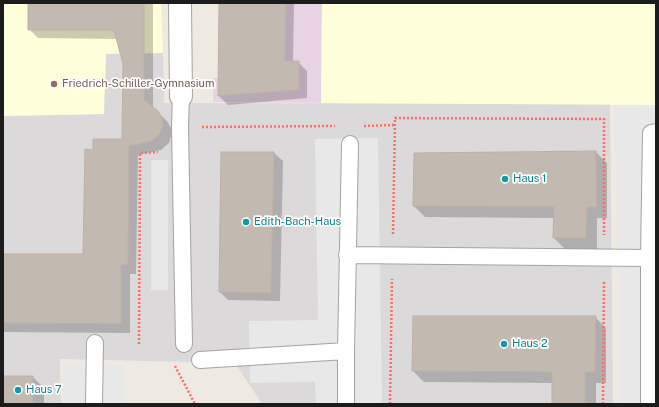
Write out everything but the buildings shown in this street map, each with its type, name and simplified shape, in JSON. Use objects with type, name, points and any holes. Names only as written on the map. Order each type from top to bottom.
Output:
[{"type":"street","points":[[180,3],[181,96]]},
{"type":"lane","points":[[181,96],[180,150],[184,344]]},
{"type":"lane","points":[[649,404],[652,323],[649,258],[650,133],[656,132]]},
{"type":"lane","points":[[346,404],[347,255],[350,144]]},
{"type":"lane","points":[[347,255],[649,258]]},
{"type":"lane","points":[[94,404],[95,343]]},
{"type":"lane","points":[[200,360],[346,351]]},
{"type":"path","points":[[390,404],[395,118],[604,119],[603,404]]},
{"type":"path","points":[[358,126],[395,125]]},
{"type":"path","points":[[180,128],[343,126]]},
{"type":"path","points":[[139,344],[140,153],[180,150]]},
{"type":"path","points":[[174,364],[195,404]]},
{"type":"shaded area","name":"Friedrich-Schiller-Gymnasium","points":[[3,3],[161,3],[163,53],[106,54],[104,114],[3,116]]},
{"type":"shaded area","points":[[219,3],[322,3],[321,103],[213,102],[213,78],[218,78]]},
{"type":"shaded area","points":[[322,3],[656,3],[656,105],[321,103]]},
{"type":"shaded area","points":[[106,53],[163,53],[164,103],[610,104],[613,404],[262,404],[235,363],[60,359],[61,404],[3,404],[3,116],[103,114]]},
{"type":"shaded area","points":[[614,107],[656,107],[656,404],[620,404]]},
{"type":"shaded area","points":[[378,138],[382,404],[316,404],[315,382],[250,383],[249,321],[318,320],[315,139]]},
{"type":"shaded area","points":[[151,160],[168,160],[168,290],[151,290]]},
{"type":"shaded area","points":[[63,365],[124,365],[125,404],[63,404]]},
{"type":"place","name":"Friedrich-Schiller-Gymnasium","points":[[54,84]]},
{"type":"place","name":"Haus 1","points":[[505,179]]},
{"type":"place","name":"Edith-Bach-Haus","points":[[246,222]]},
{"type":"place","name":"Haus 2","points":[[504,344]]},
{"type":"place","name":"Haus 7","points":[[18,390]]}]
